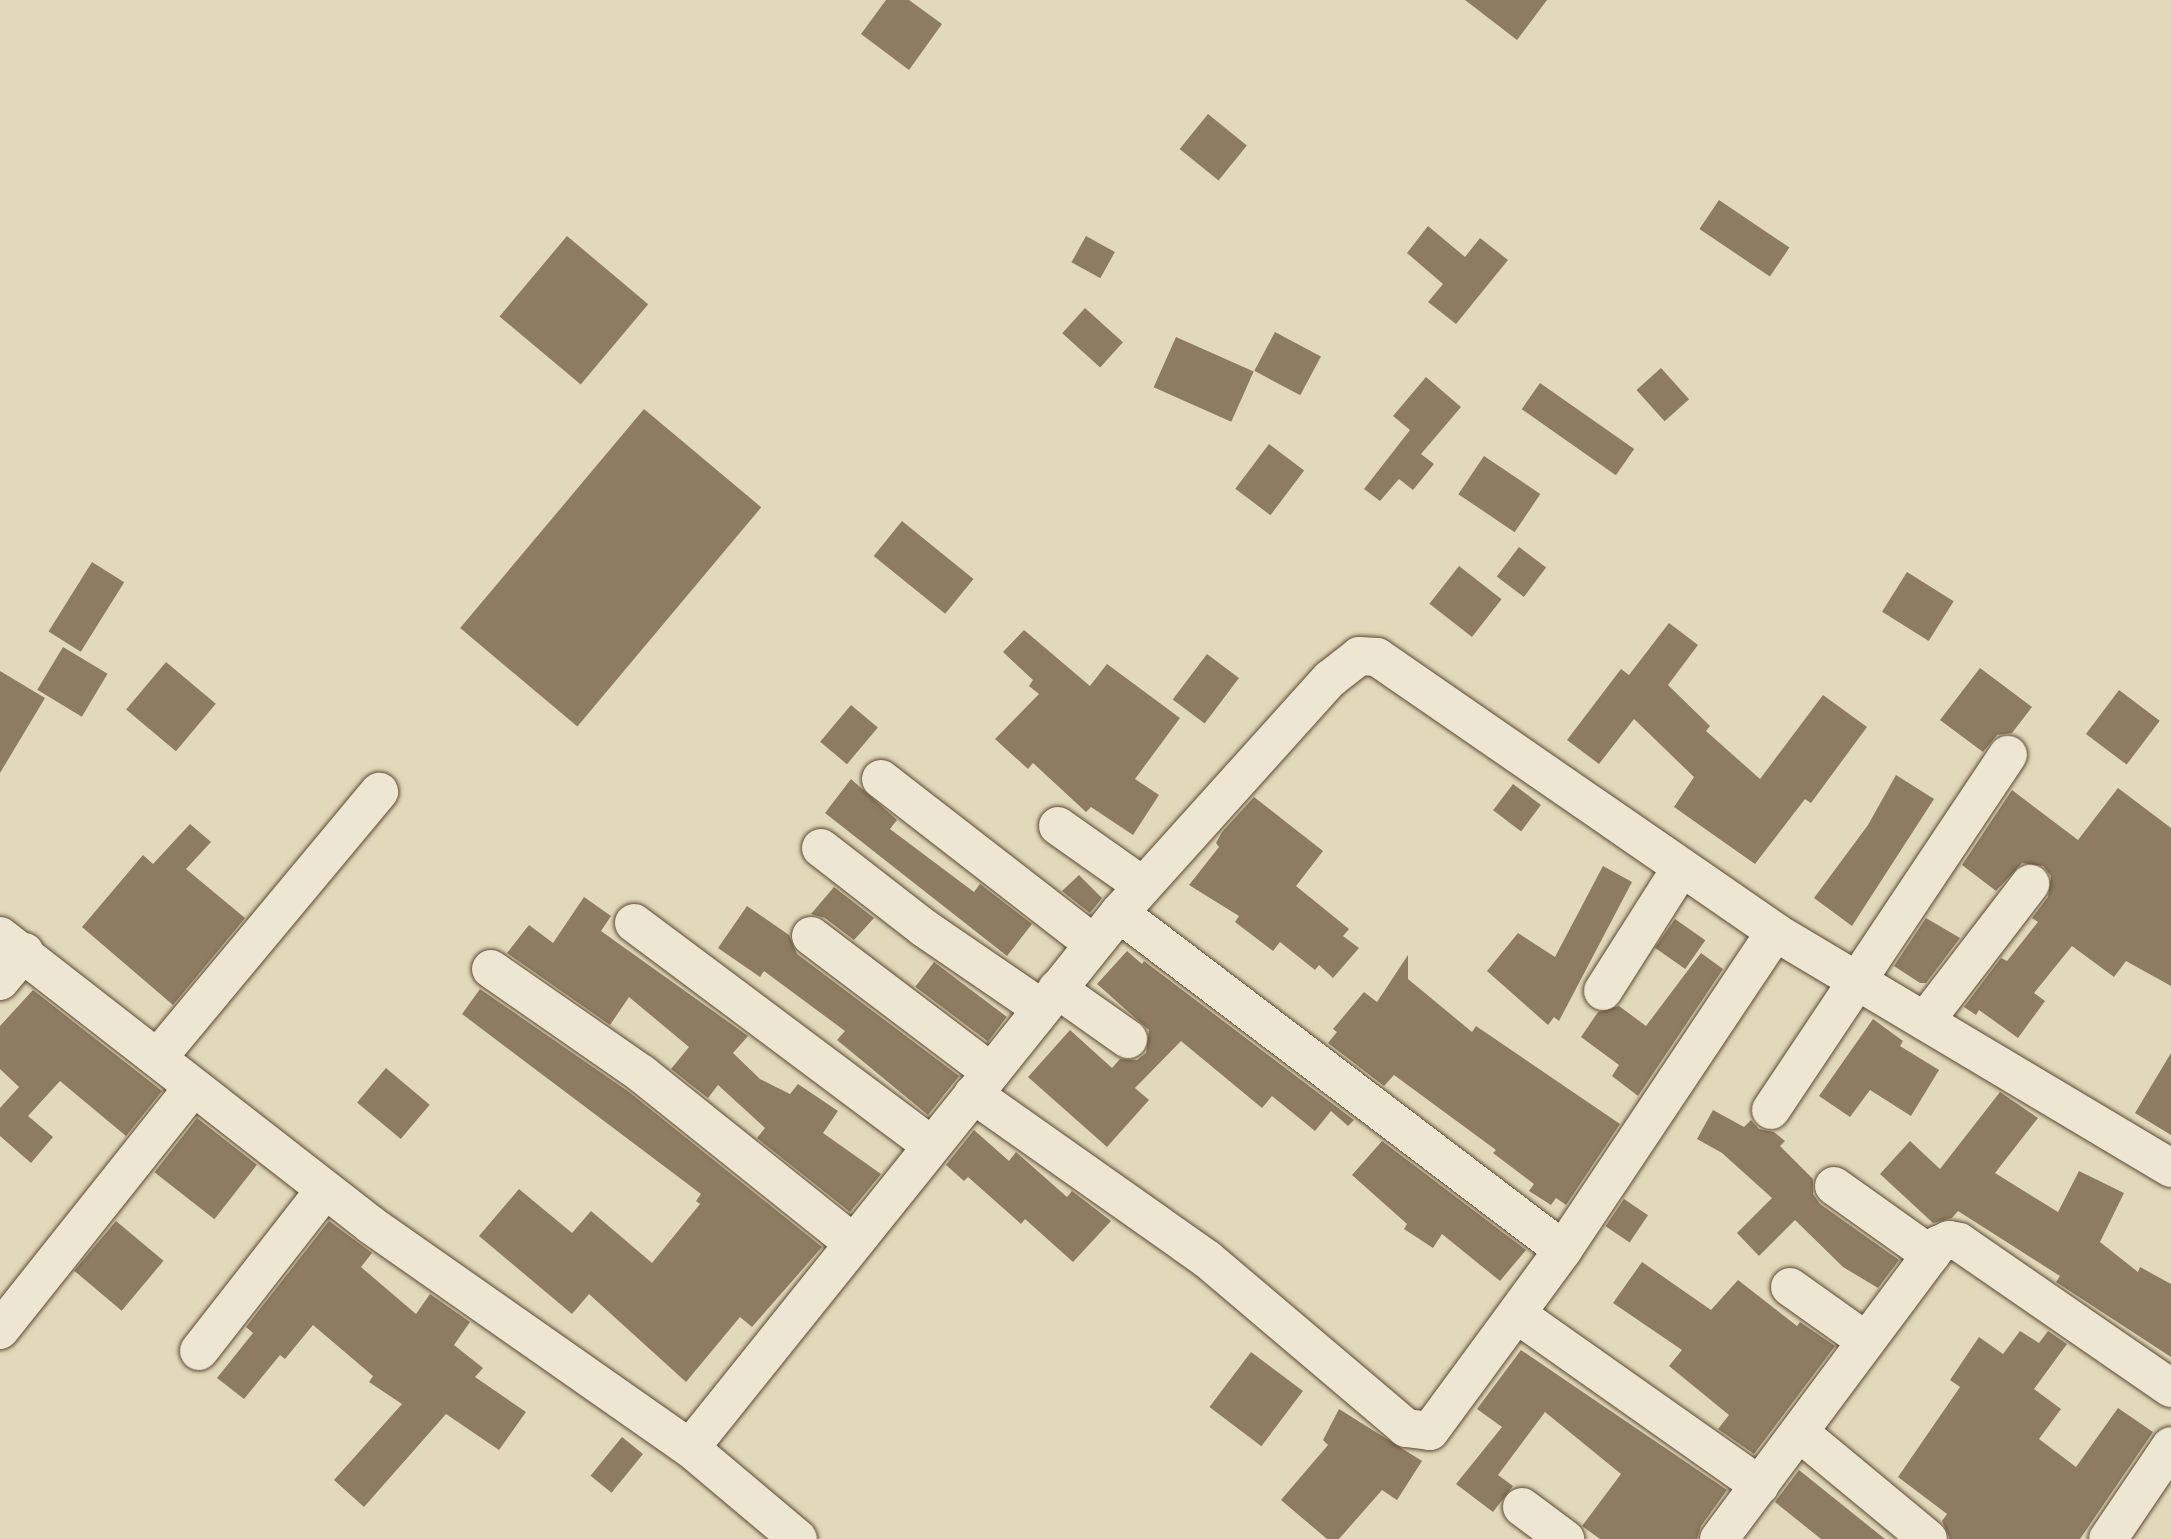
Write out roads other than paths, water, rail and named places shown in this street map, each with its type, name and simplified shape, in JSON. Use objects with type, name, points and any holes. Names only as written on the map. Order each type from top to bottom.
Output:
[{"type":"street","points":[[690,1448],[1131,899],[1337,671],[1359,656],[1377,657],[1776,932],[2171,1168]]},
{"type":"street","points":[[1771,1110],[2008,755]]},
{"type":"street","points":[[881,778],[1094,944]]},
{"type":"street","points":[[160,1056],[379,792]]},
{"type":"street","points":[[1058,826],[1131,899],[1563,1250]]},
{"type":"street","points":[[821,848],[924,928],[1128,1038]]},
{"type":"street","points":[[1603,990],[1681,868]]},
{"type":"street","points":[[1926,1021],[2030,884]]},
{"type":"street","points":[[634,924],[932,1144]]},
{"type":"street","points":[[811,936],[982,1083],[1207,1259],[1406,1428],[1430,1431],[1518,1315],[1776,932]]},
{"type":"street","points":[[0,982],[12,944],[160,1056],[192,1089],[325,1190],[690,1448],[798,1539]]},
{"type":"street","points":[[491,969],[642,1074],[853,1243]]},
{"type":"street","points":[[0,1330],[192,1089]]},
{"type":"street","points":[[1834,1186],[1931,1255]]},
{"type":"street","points":[[199,1351],[325,1190]]},
{"type":"street","points":[[1719,1539],[1931,1255],[1948,1240],[1959,1242],[2171,1388]]},
{"type":"street","points":[[1790,1288],[1866,1341]]},
{"type":"street","points":[[1518,1315],[1760,1486]]},
{"type":"street","points":[[1800,1433],[1928,1539]]},
{"type":"street","points":[[2108,1539],[2171,1446]]},
{"type":"street","points":[[1522,1507],[1565,1539]]}]
